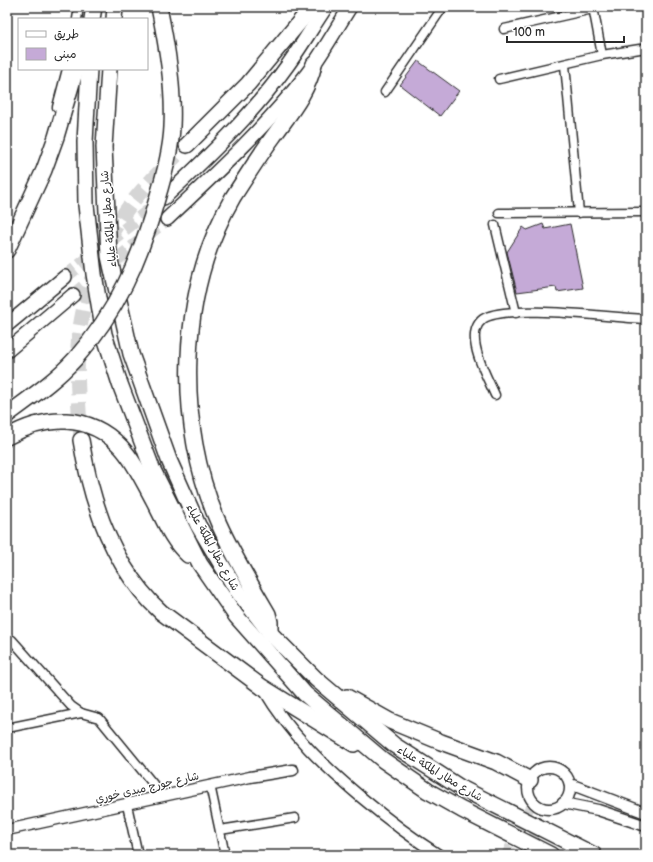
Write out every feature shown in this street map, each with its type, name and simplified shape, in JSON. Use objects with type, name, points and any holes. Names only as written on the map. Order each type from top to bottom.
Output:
[{"type":"highway","points":[[114,18],[115,7]]},
{"type":"highway","points":[[7,415],[46,386],[75,359],[113,306],[126,284],[142,249],[167,161],[172,128],[170,69],[159,7]]},
{"type":"highway","points":[[187,145],[248,84],[312,7]]},
{"type":"highway","points":[[270,633],[268,614],[219,524],[203,478],[191,416],[188,372],[190,333],[193,311],[204,270],[224,213],[254,165],[306,89],[314,64]]},
{"type":"highway","points":[[7,250],[44,170],[56,137],[76,70]]},
{"type":"highway","name":"شارع مطار الملكة علياء","points":[[89,70],[85,142],[86,205],[94,274],[104,334],[120,384],[152,468],[200,564],[236,616],[305,694],[383,760],[428,791],[455,807],[551,855]]},
{"type":"highway","name":"شارع مطار الملكة علياء","points":[[109,70],[104,147],[109,256],[131,354],[169,460],[198,525],[236,589],[270,633],[316,679],[403,752],[461,788],[594,855]]},
{"type":"highway","points":[[7,436],[27,426],[40,422],[64,419],[92,426],[112,438],[127,455],[174,538],[187,554],[200,564]]},
{"type":"highway","points":[[81,440],[93,497],[112,546],[137,586],[160,612],[262,687],[338,735],[383,760]]},
{"type":"highway","points":[[316,679],[390,721],[496,762],[530,780]]},
{"type":"main road","points":[[164,198],[212,154],[257,104],[288,65],[326,7]]},
{"type":"main road","points":[[167,219],[233,156],[284,102],[314,64],[350,7]]},
{"type":"main road","points":[[7,325],[65,277]]},
{"type":"main road","points":[[7,351],[73,295]]},
{"type":"street","points":[[77,18],[79,7]]},
{"type":"street","points":[[385,92],[442,7]]},
{"type":"street","points":[[504,29],[593,8],[602,55]]},
{"type":"street","points":[[499,79],[565,65],[602,55],[646,48]]},
{"type":"street","points":[[565,65],[579,213]]},
{"type":"street","points":[[44,170],[43,154],[67,70]]},
{"type":"street","points":[[499,213],[646,212]]},
{"type":"street","points":[[495,225],[516,313]]},
{"type":"street","points":[[495,396],[476,348],[476,329],[482,320],[487,317],[516,313],[562,312],[646,320]]},
{"type":"street","points":[[7,637],[12,640],[71,706],[81,713],[99,718],[163,796]]},
{"type":"street","points":[[262,687],[287,724],[307,749],[330,772],[385,817],[439,855]]},
{"type":"street","points":[[7,728],[81,713]]},
{"type":"street","points":[[551,767],[564,772],[570,784],[568,797],[564,802],[554,808],[546,811],[538,805],[531,803],[528,789],[530,780],[538,770],[551,767]]},
{"type":"street","name":"شارع جورج مبدى خوري","points":[[7,830],[127,805],[210,785],[293,770]]},
{"type":"street","points":[[570,784],[646,813]]},
{"type":"street","points":[[210,785],[225,855]]},
{"type":"street","points":[[564,802],[598,810],[646,826]]},
{"type":"street","points":[[127,805],[138,855]]},
{"type":"street","points":[[220,830],[295,818]]},
{"type":"building","points":[[418,61],[459,91],[440,116],[400,85]]},
{"type":"building","points":[[543,224],[545,229],[570,224],[583,288],[557,292],[556,287],[517,292],[507,252],[523,227],[527,230]]},
{"type":"tunnel","points":[[81,440],[77,358],[80,327],[89,288],[103,250],[123,216],[140,193],[187,145]]},
{"type":"tunnel","points":[[65,277],[158,203]]},
{"type":"tunnel","points":[[73,295],[167,219]]},
{"type":"tunnel","points":[[506,855],[530,807]]},
{"type":"tunnel","points":[[524,855],[544,814]]}]
